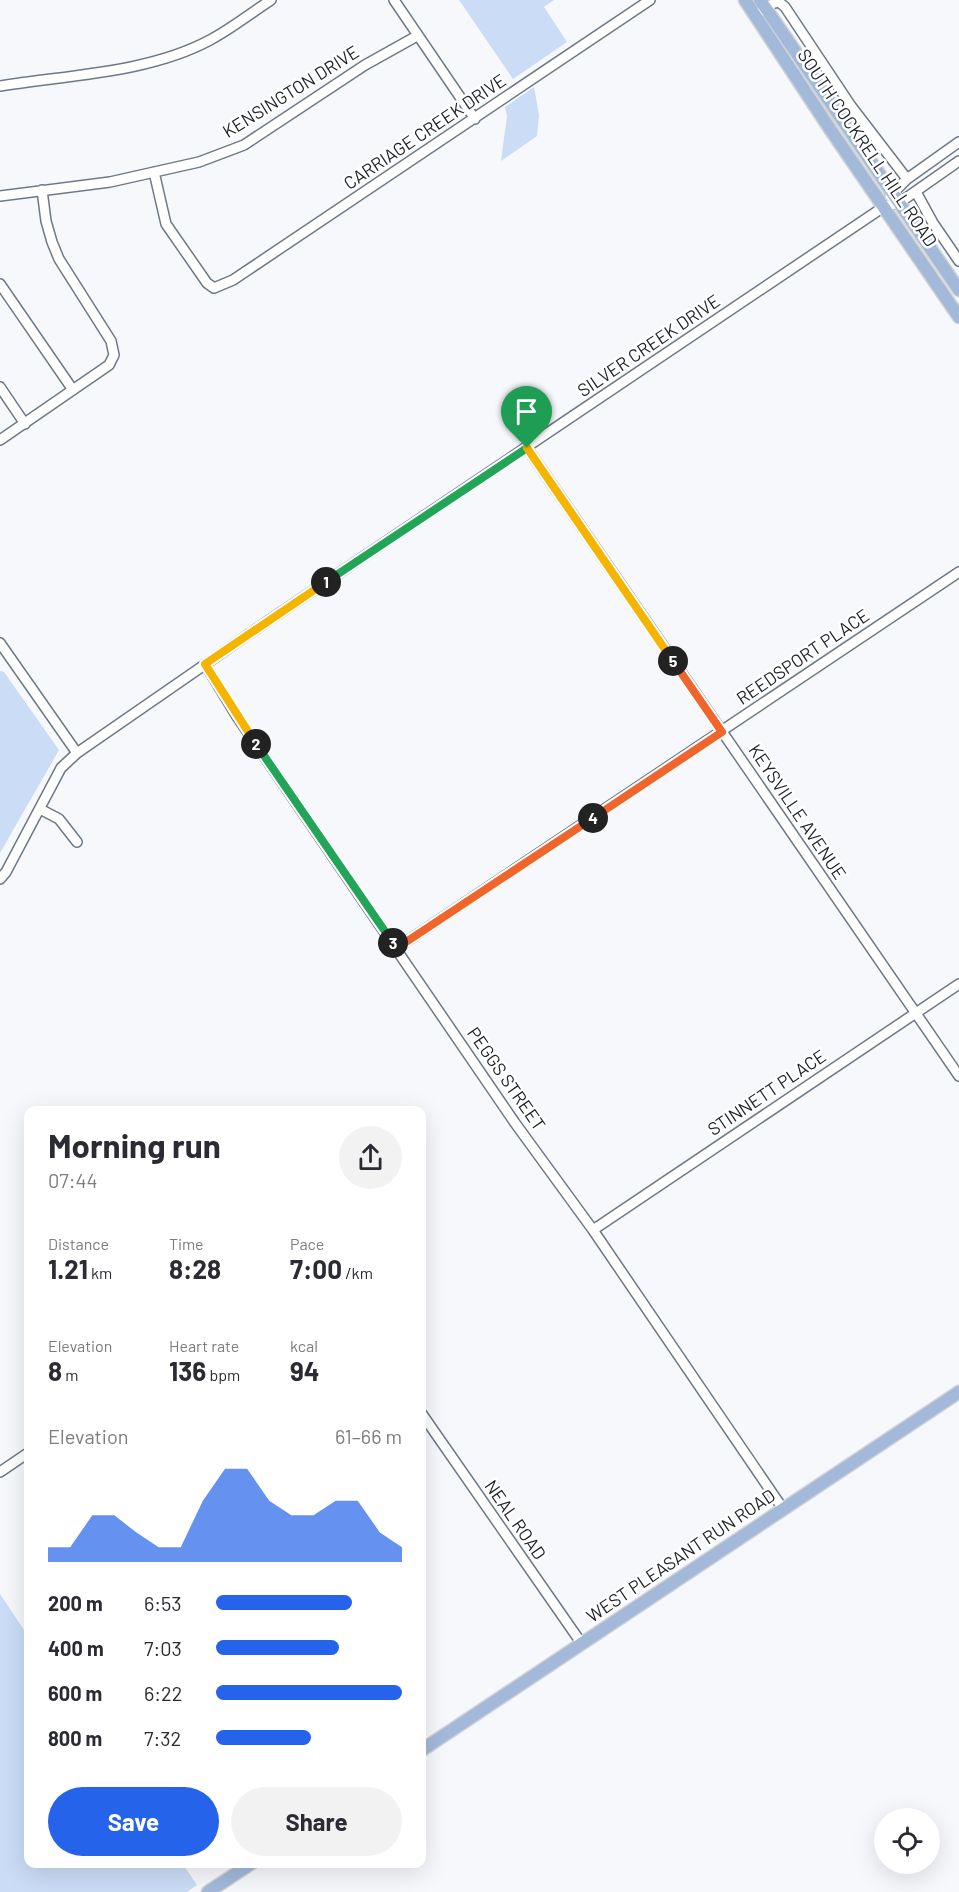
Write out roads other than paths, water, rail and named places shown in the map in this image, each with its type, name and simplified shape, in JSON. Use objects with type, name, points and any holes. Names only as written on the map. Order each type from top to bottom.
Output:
[{"type":"main road","name":"SOUTH COCKRELL HILL ROAD","points":[[745,0],[760,8],[959,290]]},
{"type":"main road","name":"SOUTH COCKRELL HILL ROAD","points":[[760,8],[830,129],[959,316]]},
{"type":"main road","name":"WEST PLEASANT RUN ROAD","points":[[426,1747],[959,1392]]},
{"type":"main road","points":[[208,1892],[244,1868]]},
{"type":"street","points":[[0,86],[126,68],[157,61],[209,41],[271,0]]},
{"type":"street","points":[[394,0],[476,119]]},
{"type":"street","name":"CARRIAGE CREEK DRIVE","points":[[154,172],[166,224],[207,283],[214,288],[233,280],[650,0]]},
{"type":"street","points":[[760,8],[779,2],[785,6],[851,106],[907,179]]},
{"type":"street","name":"KENSINGTON DRIVE","points":[[0,196],[110,182],[199,162],[244,145],[365,65],[417,36]]},
{"type":"street","name":"SILVER CREEK DRIVE","points":[[896,198],[907,179],[959,142]]},
{"type":"street","name":"SILVER CREEK DRIVE","points":[[0,879],[6,872],[61,768],[77,753],[205,664],[896,198],[915,192],[959,161]]},
{"type":"street","points":[[0,440],[110,365],[114,355],[111,341],[59,259],[46,222],[42,190]]},
{"type":"street","points":[[915,192],[959,261]]},
{"type":"street","points":[[0,284],[73,390]]},
{"type":"street","points":[[0,387],[25,423]]},
{"type":"street","name":"KEYSVILLE AVENUE","points":[[527,448],[959,1076]]},
{"type":"street","name":"REEDSPORT PLACE","points":[[397,948],[959,572]]},
{"type":"street","points":[[0,643],[4,658],[77,753]]},
{"type":"street","name":"PEGGS STREET","points":[[205,664],[236,715],[515,1123],[593,1230],[783,1509]]},
{"type":"street","points":[[40,809],[59,819],[77,842]]},
{"type":"street","name":"STINNETT PLACE","points":[[593,1230],[959,984]]},
{"type":"street","name":"NEAL ROAD","points":[[426,1420],[582,1644]]},
{"type":"street","points":[[0,1472],[24,1456]]}]
